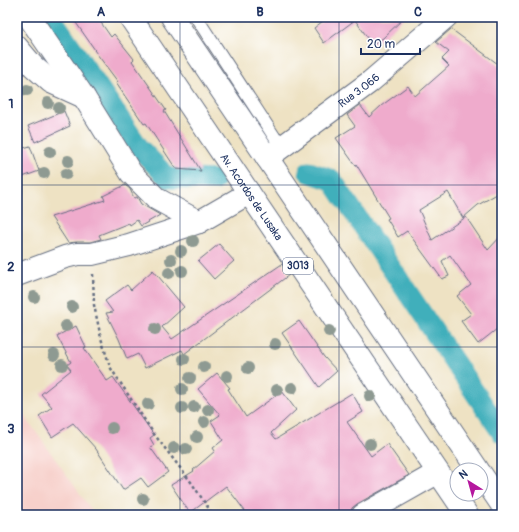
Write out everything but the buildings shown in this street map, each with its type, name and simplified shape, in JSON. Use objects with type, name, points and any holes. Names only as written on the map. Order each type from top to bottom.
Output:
[{"type":"main road","points":[[29,17],[84,97],[131,173],[156,199],[199,222]]},
{"type":"main road","name":"Av. Acordos de Lusaka","points":[[130,17],[467,515]]},
{"type":"main road","points":[[172,17],[274,153],[473,462]]},
{"type":"main road","name":"Rua 3.066","points":[[274,153],[370,82],[446,17]]},
{"type":"main road","points":[[17,47],[33,66],[52,82],[84,97]]},
{"type":"main road","points":[[17,275],[65,257],[77,254],[92,254],[129,245],[199,222],[249,193]]},
{"type":"main road","points":[[363,515],[438,473]]},
{"type":"main road","points":[[489,486],[502,505]]},
{"type":"lane","points":[[196,17],[274,153]]},
{"type":"path","points":[[92,254],[94,305],[101,338],[110,367],[149,428],[191,482],[213,515]]},
{"type":"shaded area","points":[[17,408],[19,408],[95,515],[17,515]]},
{"type":"waterway","points":[[50,17],[140,149],[168,178],[215,180]]},
{"type":"waterway","points":[[51,17],[140,149],[168,178],[215,180]]},
{"type":"waterway","points":[[309,172],[332,180],[502,433]]}]
